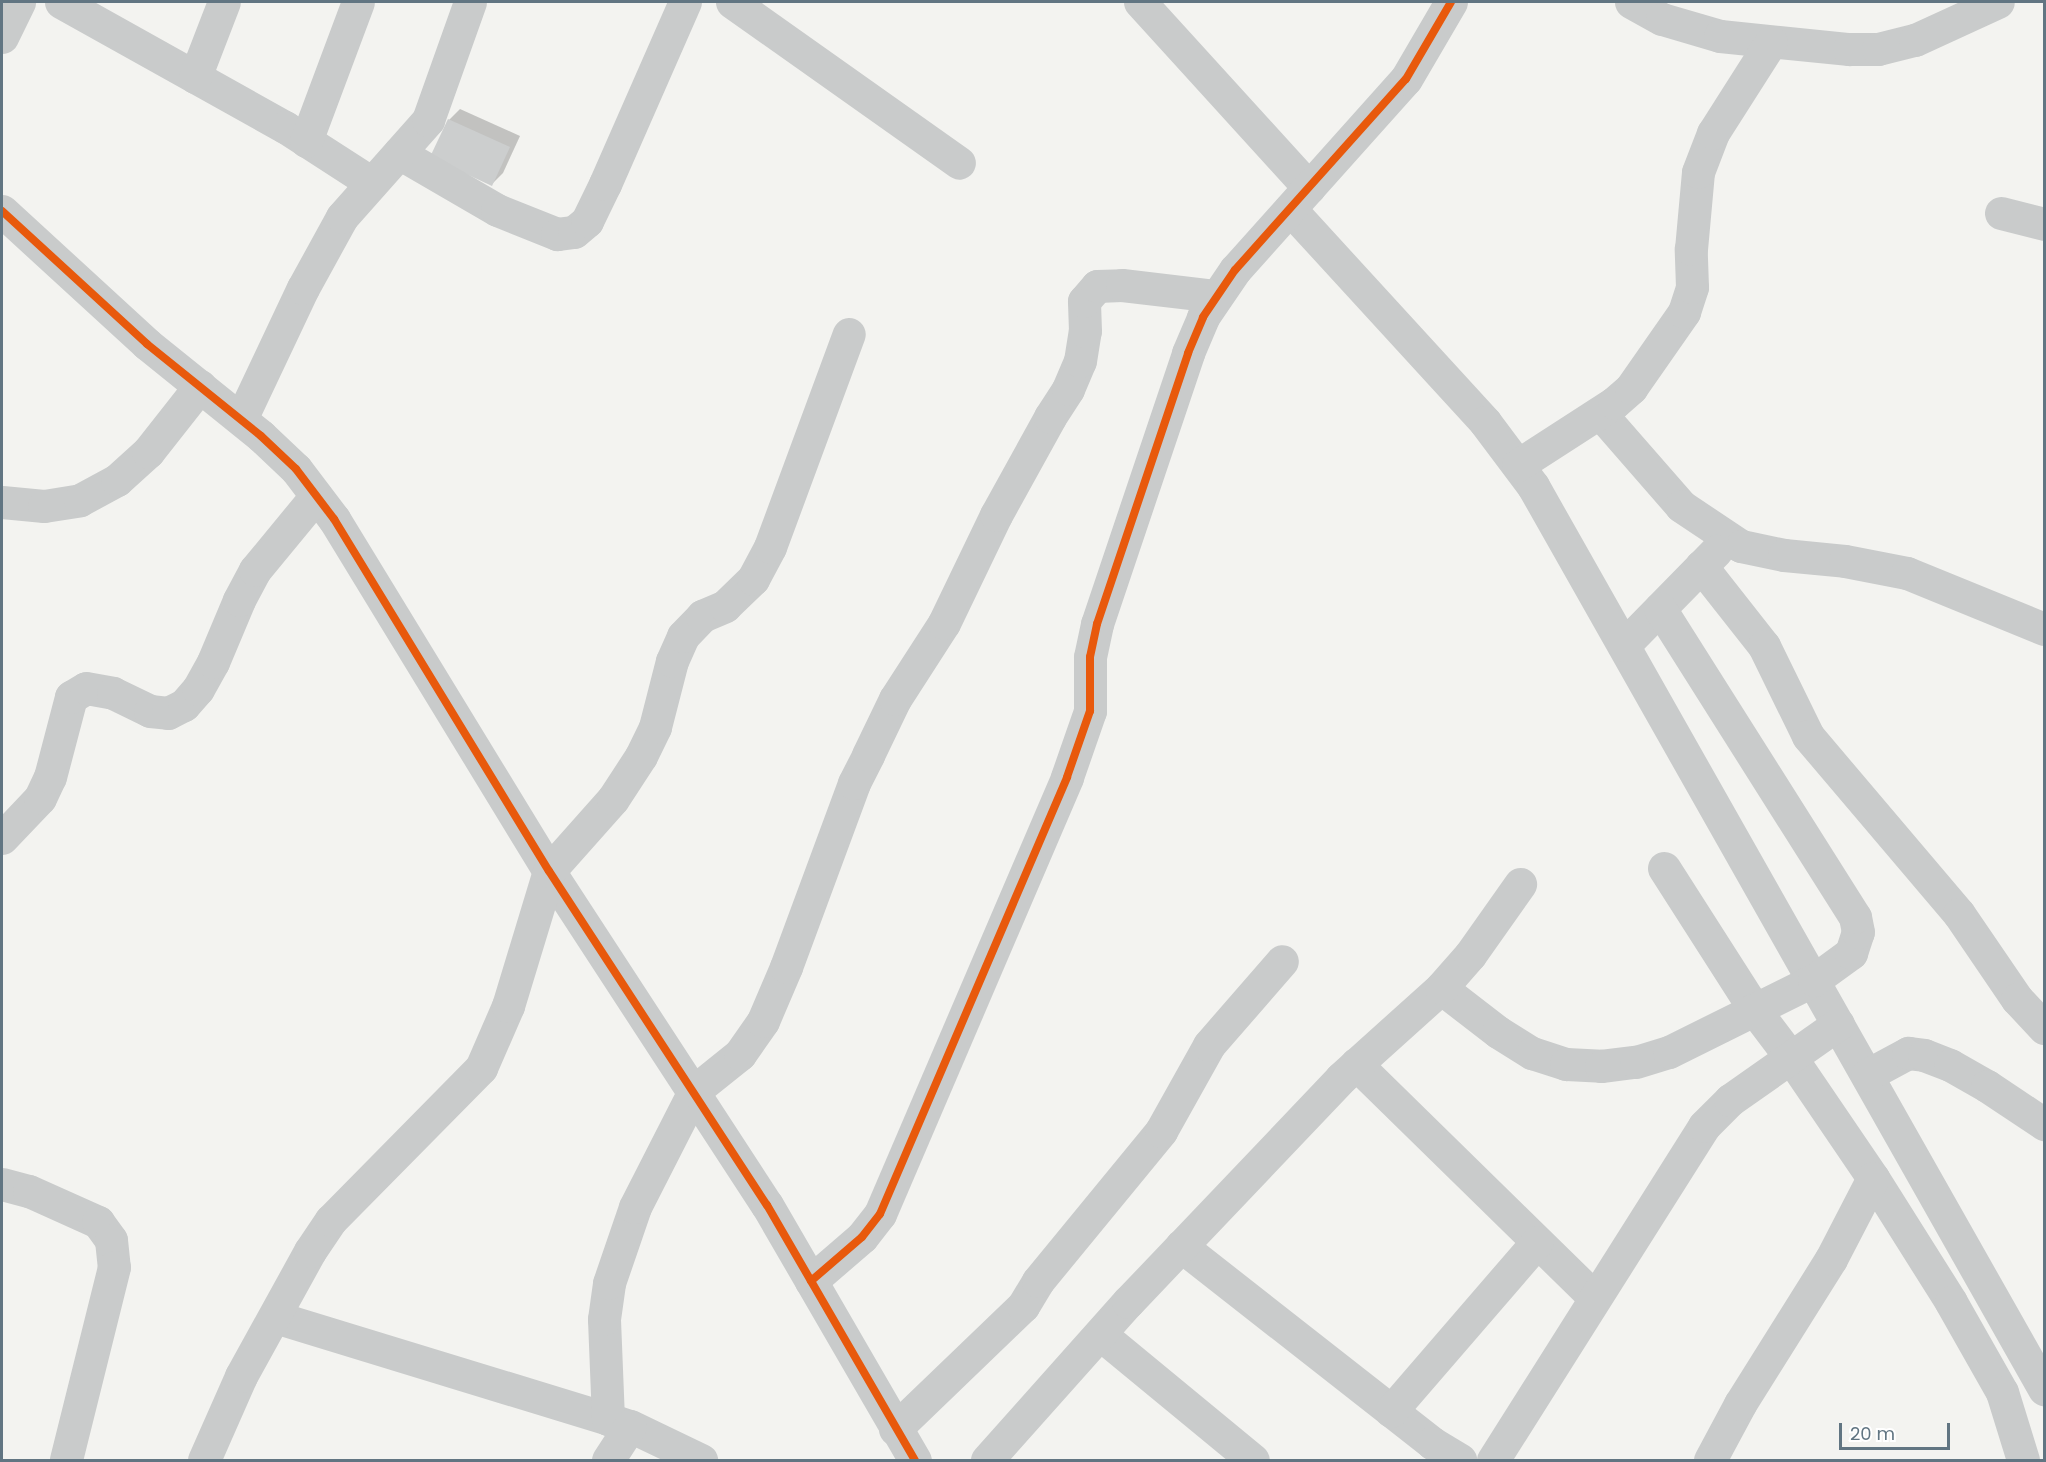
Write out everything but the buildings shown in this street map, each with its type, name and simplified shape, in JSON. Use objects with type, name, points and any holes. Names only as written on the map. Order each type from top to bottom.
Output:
[{"type":"street","points":[[2,37],[19,2]]},
{"type":"street","points":[[61,2],[306,141],[372,183]]},
{"type":"street","points":[[195,77],[224,2]]},
{"type":"street","points":[[306,141],[358,2]]},
{"type":"street","points":[[240,419],[323,249],[342,217],[429,120],[470,2]]},
{"type":"street","points":[[399,153],[497,210],[557,234],[574,232],[587,220],[605,184],[685,2]]},
{"type":"street","points":[[732,2],[958,164]]},
{"type":"street","points":[[1140,2],[1485,422],[1533,486],[2044,1389]]},
{"type":"street","points":[[811,1281],[862,1237],[880,1214],[1067,777],[1090,711],[1090,657],[1097,624],[1188,353],[1216,296],[1406,79],[1451,2]]},
{"type":"street","points":[[1631,2],[1662,20],[1720,36],[1878,49],[1915,40],[1998,2]]},
{"type":"street","points":[[1518,465],[1600,413],[1630,388],[1684,312],[1692,287],[1691,249],[1698,172],[1713,133],[1771,42]]},
{"type":"street","points":[[2,211],[147,344],[240,419],[296,469],[334,519],[549,871],[767,1205],[915,1461]]},
{"type":"street","points":[[2001,213],[2044,224]]},
{"type":"street","points":[[608,1461],[619,1422],[603,1319],[609,1283],[635,1207],[694,1091],[740,1054],[763,1021],[786,967],[854,783],[895,699],[944,622],[996,515],[1068,389],[1080,361],[1085,331],[1084,301],[1097,286],[1122,285],[1216,296]]},
{"type":"street","points":[[204,1461],[223,1414],[310,1251],[332,1220],[481,1068],[508,1006],[549,871],[613,799],[641,756],[655,727],[672,662],[683,636],[702,616],[725,606],[753,579],[770,547],[849,334]]},
{"type":"street","points":[[2,502],[44,506],[80,500],[117,480],[148,452],[200,386]]},
{"type":"street","points":[[1600,413],[1681,506],[1741,546],[1784,555],[1845,561],[1907,573],[2044,629]]},
{"type":"street","points":[[2,838],[40,798],[50,777],[71,697],[86,688],[113,693],[150,711],[168,713],[184,705],[198,689],[213,662],[239,600],[255,570],[316,496]]},
{"type":"street","points":[[1624,645],[1728,539]]},
{"type":"street","points":[[1701,566],[1764,646],[1808,736],[1959,914],[2017,999],[2044,1028]]},
{"type":"street","points":[[1441,988],[1498,1032],[1532,1053],[1566,1064],[1601,1066],[1636,1062],[1669,1052],[1814,980],[1851,953],[1858,932],[1855,917],[1660,609]]},
{"type":"street","points":[[1664,868],[1754,1009],[1792,1059],[1873,1178],[1951,1302],[2002,1392],[2023,1461]]},
{"type":"street","points":[[987,1461],[1181,1246],[1356,1064],[1441,988],[1470,955],[1520,884]]},
{"type":"street","points":[[896,1429],[1023,1306],[1038,1281],[1161,1131],[1209,1045],[1282,961]]},
{"type":"street","points":[[1493,1461],[1704,1126],[1730,1100],[1792,1059],[1838,1024]]},
{"type":"street","points":[[1867,1075],[1908,1053],[1924,1055],[1968,1076],[2044,1124]]},
{"type":"street","points":[[1356,1064],[1595,1298]]},
{"type":"street","points":[[1710,1461],[1740,1404],[1831,1259],[1873,1178]]},
{"type":"street","points":[[2,1184],[29,1191],[98,1222],[111,1240],[114,1267],[66,1461]]},
{"type":"street","points":[[1391,1411],[1537,1242]]},
{"type":"street","points":[[1181,1246],[1432,1443],[1460,1461]]},
{"type":"street","points":[[275,1317],[619,1422],[701,1461]]},
{"type":"street","points":[[1100,1334],[1253,1461]]},
{"type":"cycle path","points":[[811,1281],[862,1237],[880,1214],[1067,777],[1090,711],[1090,657],[1097,624],[1188,353],[1203,317],[1235,270],[1406,79],[1451,2]]},
{"type":"cycle path","points":[[2,211],[147,344],[261,436],[296,469],[334,519],[549,871],[767,1205],[915,1460]]}]
